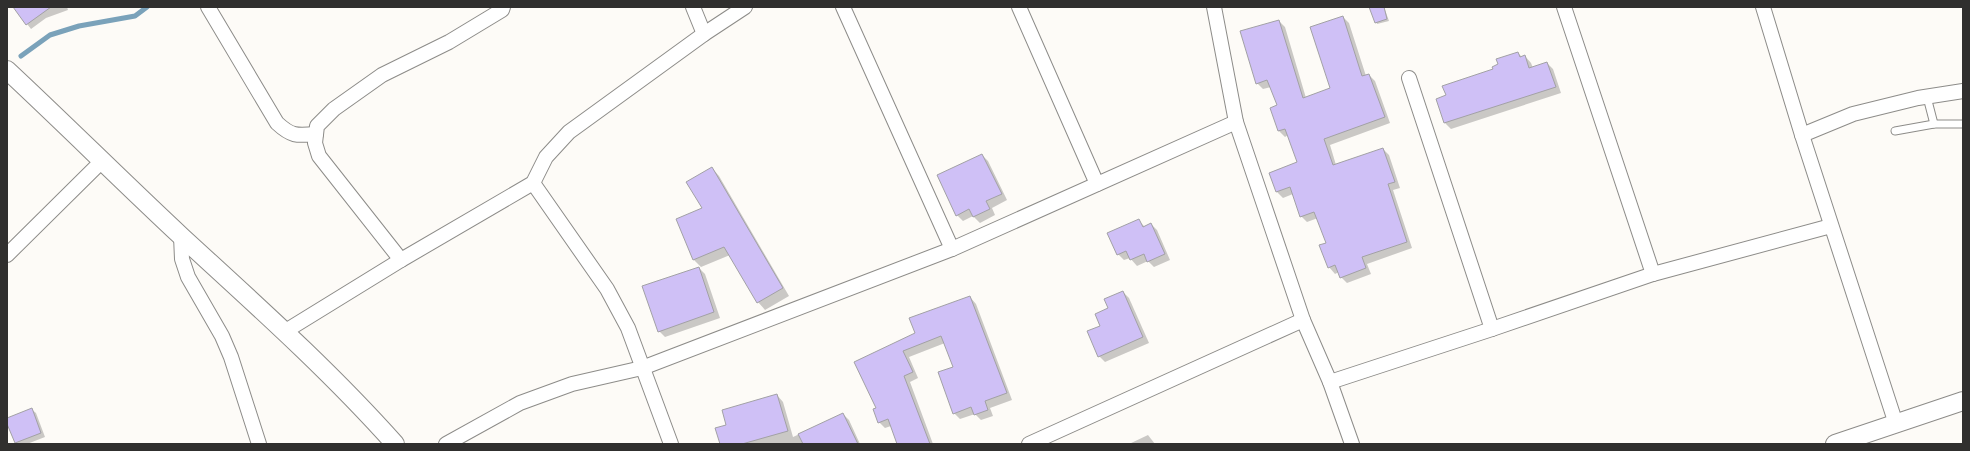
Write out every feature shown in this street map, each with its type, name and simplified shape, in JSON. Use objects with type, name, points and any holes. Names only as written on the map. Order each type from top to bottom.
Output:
[{"type":"street","points":[[208,7],[277,123],[288,133],[300,136],[316,134]]},
{"type":"street","points":[[401,260],[319,156],[314,143],[317,126],[334,109],[382,75],[449,42],[502,10],[503,7]]},
{"type":"street","points":[[693,7],[704,34]]},
{"type":"street","points":[[284,332],[401,260],[533,184],[546,157],[569,132],[704,34],[745,7]]},
{"type":"street","points":[[843,7],[952,249]]},
{"type":"street","points":[[1019,7],[1097,184]]},
{"type":"street","points":[[1214,7],[1236,122],[1304,320],[1330,382],[1352,444]]},
{"type":"street","points":[[1564,7],[1652,274]]},
{"type":"street","points":[[1763,7],[1831,226],[1896,424]]},
{"type":"street","points":[[7,70],[357,402],[395,444]]},
{"type":"street","points":[[1409,78],[1492,329]]},
{"type":"street","points":[[1802,135],[1853,114],[1928,97],[1963,91]]},
{"type":"street","points":[[446,444],[520,403],[572,384],[642,368],[952,249],[1236,122]]},
{"type":"street","points":[[7,255],[103,160]]},
{"type":"street","points":[[533,184],[607,289],[628,328],[671,444]]},
{"type":"street","points":[[1330,382],[1492,329],[1652,274],[1831,226]]},
{"type":"street","points":[[182,236],[182,259],[188,277],[222,336],[231,358],[259,444]]},
{"type":"street","points":[[1029,444],[1304,320]]},
{"type":"street","points":[[1836,444],[1963,401]]},
{"type":"lane","points":[[1928,97],[1934,124]]},
{"type":"lane","points":[[1895,131],[1934,124],[1962,124]]},
{"type":"building","points":[[13,7],[51,7],[26,25]]},
{"type":"building","points":[[1369,7],[1384,7],[1387,19],[1375,23]]},
{"type":"building","points":[[1343,16],[1362,76],[1369,74],[1385,117],[1324,139],[1333,165],[1383,148],[1395,182],[1388,184],[1407,242],[1362,257],[1366,268],[1340,278],[1335,265],[1328,268],[1319,245],[1326,243],[1314,212],[1300,217],[1290,187],[1276,192],[1269,173],[1297,162],[1285,129],[1278,131],[1270,108],[1277,105],[1267,80],[1256,84],[1240,31],[1279,20],[1303,98],[1330,88],[1310,27]]},
{"type":"building","points":[[1518,52],[1520,57],[1525,55],[1529,68],[1547,62],[1556,87],[1444,123],[1436,99],[1446,95],[1442,86],[1493,69],[1492,67],[1498,64],[1496,59]]},
{"type":"building","points":[[982,154],[1002,194],[986,201],[990,209],[973,217],[969,209],[956,216],[937,175]]},
{"type":"building","points":[[712,167],[783,288],[757,303],[724,247],[693,260],[676,219],[702,208],[686,182]]},
{"type":"building","points":[[1139,219],[1143,227],[1151,223],[1165,254],[1147,262],[1144,254],[1130,260],[1126,251],[1117,255],[1107,233]]},
{"type":"building","points":[[699,267],[714,312],[658,332],[642,286]]},
{"type":"building","points":[[1123,291],[1143,337],[1098,357],[1087,331],[1100,326],[1095,314],[1108,308],[1104,299]]},
{"type":"building","points":[[970,296],[1007,393],[985,401],[988,410],[974,415],[971,407],[953,414],[938,372],[953,367],[941,336],[903,351],[913,372],[904,376],[930,444],[897,444],[888,419],[878,423],[873,409],[876,408],[854,362],[915,333],[909,318]]},
{"type":"building","points":[[777,394],[788,431],[742,444],[720,444],[715,428],[726,425],[722,410]]},
{"type":"building","points":[[32,408],[41,433],[15,443],[7,424],[7,418]]},
{"type":"building","points":[[843,413],[858,444],[803,444],[798,434]]},
{"type":"waterway","points":[[21,56],[50,35],[79,26],[135,16],[147,7]]}]
